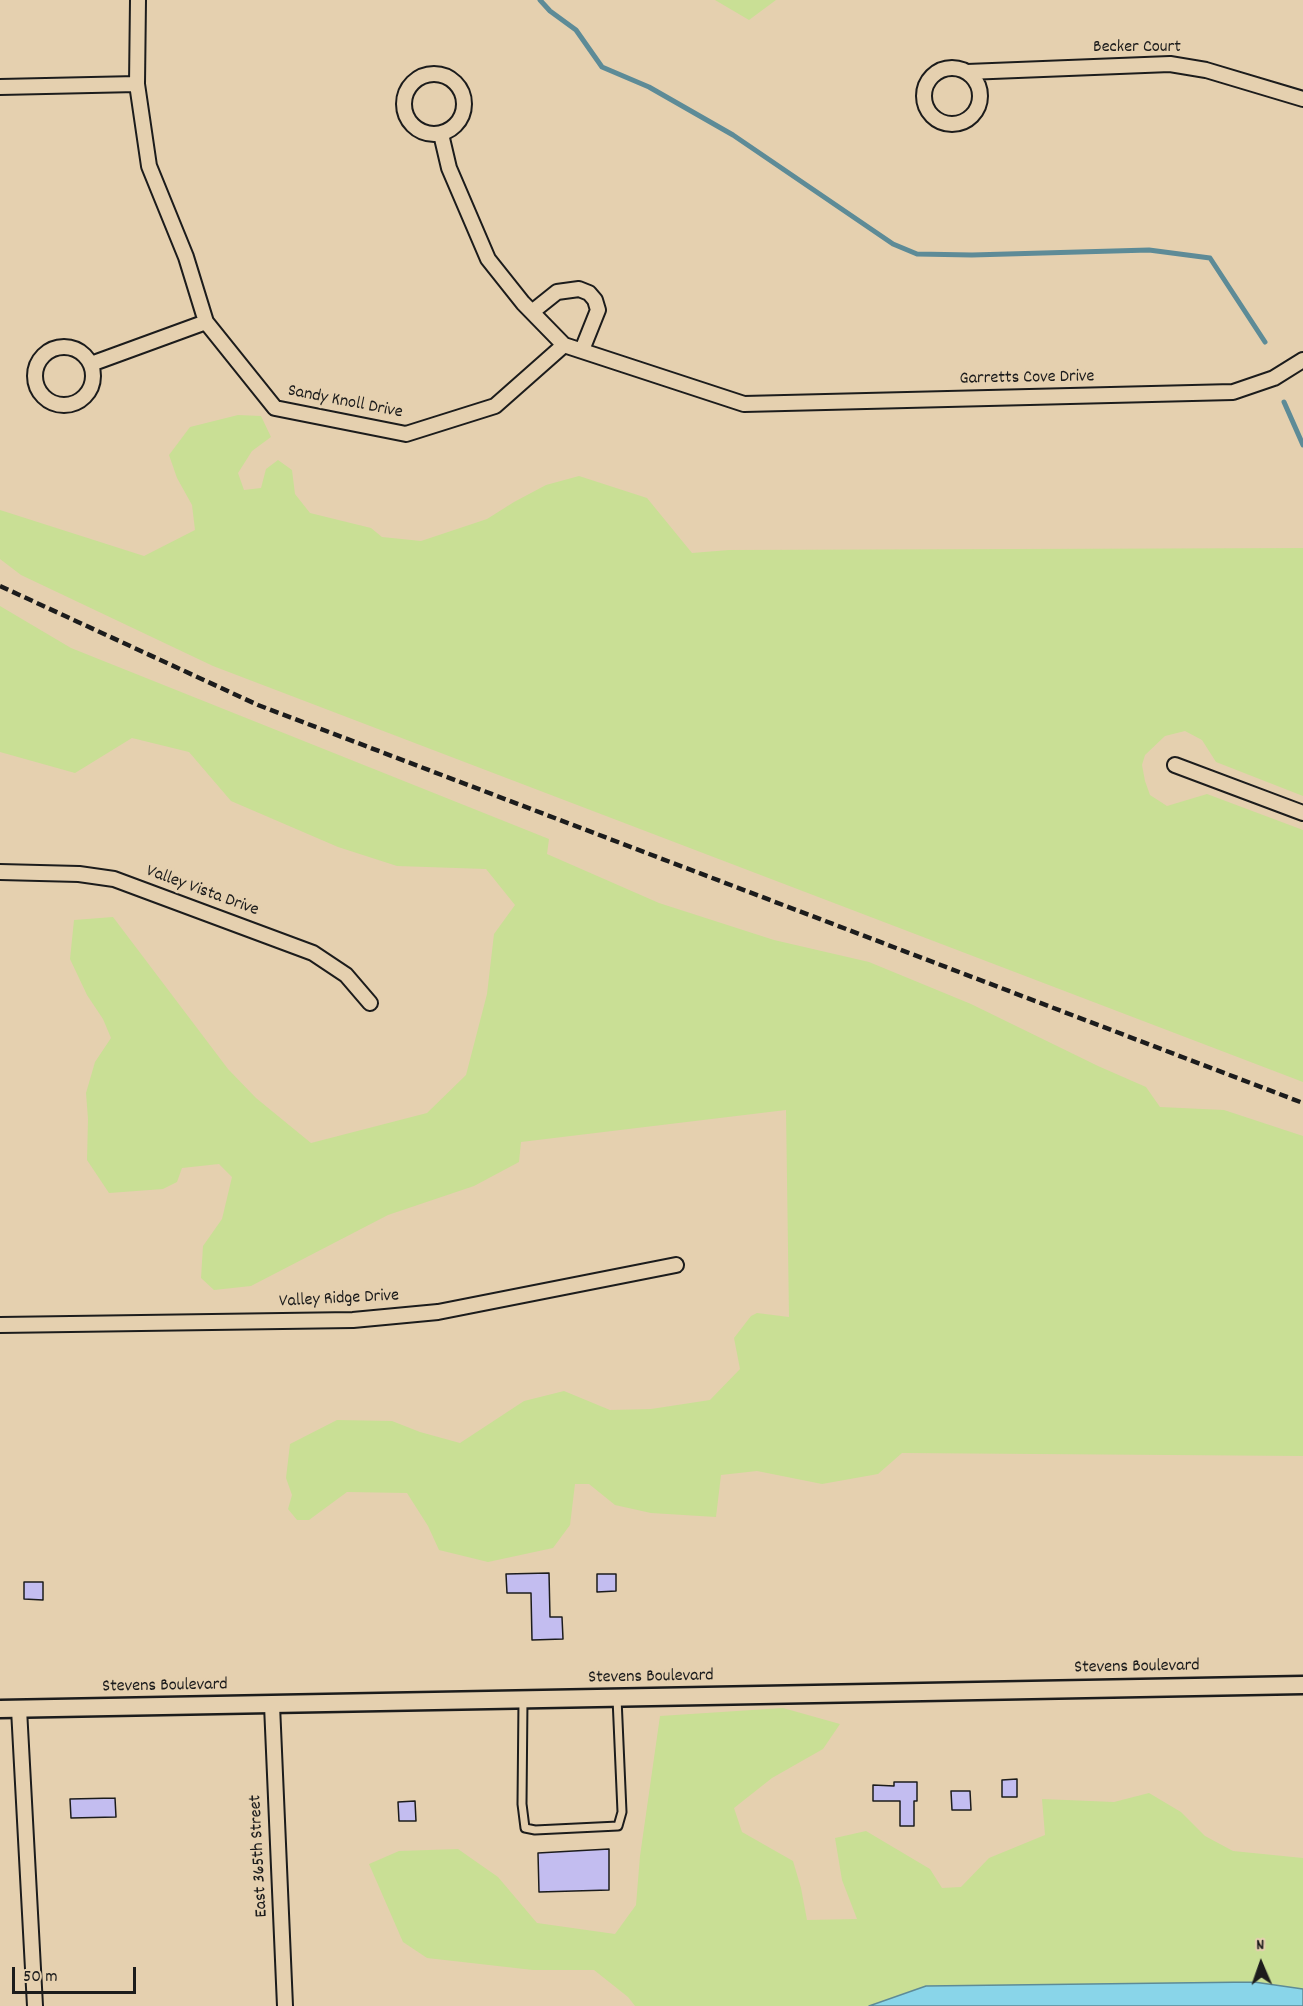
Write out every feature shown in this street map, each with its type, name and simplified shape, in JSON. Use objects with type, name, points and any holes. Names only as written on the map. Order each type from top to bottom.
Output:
[{"type":"street","name":"Sandy Knoll Drive","points":[[138,0],[137,84],[149,166],[186,257],[206,322],[275,408],[406,434],[495,406],[564,345]]},
{"type":"street","name":"Becker Court","points":[[967,72],[979,87],[981,97],[979,106],[966,121],[956,124],[938,120],[926,106],[925,88],[934,74],[950,68],[967,72],[1170,64],[1206,70],[1303,99]]},
{"type":"street","points":[[426,75],[446,76],[454,81],[464,97],[465,106],[462,116],[450,130],[441,134],[420,131],[406,116],[405,96],[409,87],[416,79],[426,75]]},
{"type":"street","points":[[0,87],[137,84]]},
{"type":"street","points":[[441,134],[449,168],[488,259],[532,312],[564,345],[582,350],[598,310],[595,300],[589,293],[579,290],[557,292],[532,312]]},
{"type":"street","points":[[91,364],[206,322]]},
{"type":"street","points":[[58,347],[68,347],[77,350],[91,364],[92,382],[82,398],[74,403],[56,404],[40,393],[35,374],[37,365],[49,351],[58,347]]},
{"type":"street","name":"Garretts Cove Drive","points":[[582,350],[744,404],[1233,392],[1274,378],[1303,360]]},
{"type":"street","points":[[1175,765],[1303,813]]},
{"type":"street","name":"Valley Vista Drive","points":[[0,872],[79,874],[114,879],[313,953],[346,975],[370,1003]]},
{"type":"street","name":"Valley Ridge Drive","points":[[0,1325],[353,1320],[438,1312],[676,1265]]},
{"type":"street","name":"Stevens Boulevard","points":[[0,1709],[1303,1685]]},
{"type":"street","name":"East 365th Street","points":[[272,1704],[285,2006]]},
{"type":"street","points":[[19,1710],[35,2006]]},
{"type":"lane","points":[[523,1700],[522,1804],[525,1828],[534,1830],[618,1826],[622,1812],[617,1698]]},
{"type":"green space","points":[[715,0],[776,0],[749,20]]},
{"type":"green space","points":[[238,415],[261,416],[271,437],[252,451],[238,473],[244,490],[261,488],[266,469],[278,460],[292,470],[295,494],[310,513],[371,528],[382,537],[421,541],[487,519],[546,485],[579,476],[647,498],[692,553],[729,550],[1303,548],[1303,796],[1216,762],[1202,740],[1185,731],[1165,736],[1145,755],[1142,765],[1150,795],[1167,806],[1207,794],[1303,830],[1303,1082],[213,666],[21,575],[0,559],[0,510],[144,556],[195,530],[192,505],[177,478],[169,455],[190,427]]},
{"type":"green space","points":[[0,606],[71,648],[549,839],[547,854],[659,903],[774,940],[869,962],[971,1004],[1146,1087],[1160,1107],[1224,1110],[1303,1136],[1303,1456],[902,1453],[878,1474],[822,1484],[757,1471],[721,1475],[716,1517],[651,1513],[615,1505],[589,1484],[575,1484],[570,1525],[553,1548],[488,1562],[439,1550],[428,1526],[407,1493],[347,1492],[309,1520],[297,1520],[288,1509],[292,1495],[286,1478],[290,1444],[337,1420],[392,1421],[420,1432],[460,1443],[524,1401],[564,1391],[610,1410],[651,1409],[710,1400],[740,1369],[734,1338],[751,1316],[757,1313],[789,1317],[786,1110],[521,1142],[519,1162],[474,1186],[388,1215],[251,1286],[214,1290],[201,1278],[203,1246],[222,1219],[232,1177],[219,1164],[182,1168],[177,1182],[163,1189],[109,1193],[87,1160],[86,1093],[95,1062],[111,1038],[70,959],[74,920],[113,917],[228,1069],[256,1098],[311,1143],[427,1113],[466,1075],[487,994],[494,934],[515,905],[486,869],[397,866],[338,847],[231,801],[189,752],[132,738],[75,773],[0,752]]},
{"type":"green space","points":[[783,1708],[840,1724],[823,1749],[772,1778],[734,1808],[742,1832],[793,1861],[807,1920],[857,1919],[842,1880],[835,1838],[866,1831],[930,1869],[942,1888],[961,1887],[989,1858],[1045,1835],[1042,1799],[1114,1802],[1149,1793],[1181,1812],[1205,1836],[1233,1851],[1303,1858],[1303,2006],[635,2006],[628,1997],[594,1970],[533,1970],[427,1958],[403,1942],[369,1864],[399,1851],[458,1849],[498,1877],[537,1923],[615,1934],[636,1905],[640,1856],[660,1716]]},
{"type":"water","points":[[1254,1982],[1303,1989],[1303,2006],[869,2006],[926,1986]]},
{"type":"building","points":[[549,1573],[550,1617],[562,1617],[563,1639],[532,1640],[531,1593],[507,1593],[506,1574]]},
{"type":"building","points":[[597,1574],[616,1574],[616,1591],[597,1592]]},
{"type":"building","points":[[24,1582],[43,1582],[43,1600],[24,1599]]},
{"type":"building","points":[[1017,1779],[1017,1797],[1002,1797],[1002,1780]]},
{"type":"building","points":[[894,1782],[917,1782],[914,1826],[900,1826],[900,1801],[873,1801],[873,1785],[894,1786]]},
{"type":"building","points":[[951,1791],[970,1791],[971,1810],[952,1810]]},
{"type":"building","points":[[115,1798],[116,1817],[71,1818],[70,1799]]},
{"type":"building","points":[[415,1801],[416,1821],[399,1821],[398,1802]]},
{"type":"building","points":[[609,1849],[609,1890],[539,1892],[538,1853]]},
{"type":"waterway","points":[[540,0],[550,11],[576,30],[602,67],[649,87],[733,135],[893,244],[917,254],[972,255],[1149,250],[1210,258],[1265,342]]},
{"type":"waterway","points":[[1284,402],[1303,445]]},
{"type":"railway","points":[[0,586],[258,705],[1303,1103]]}]
